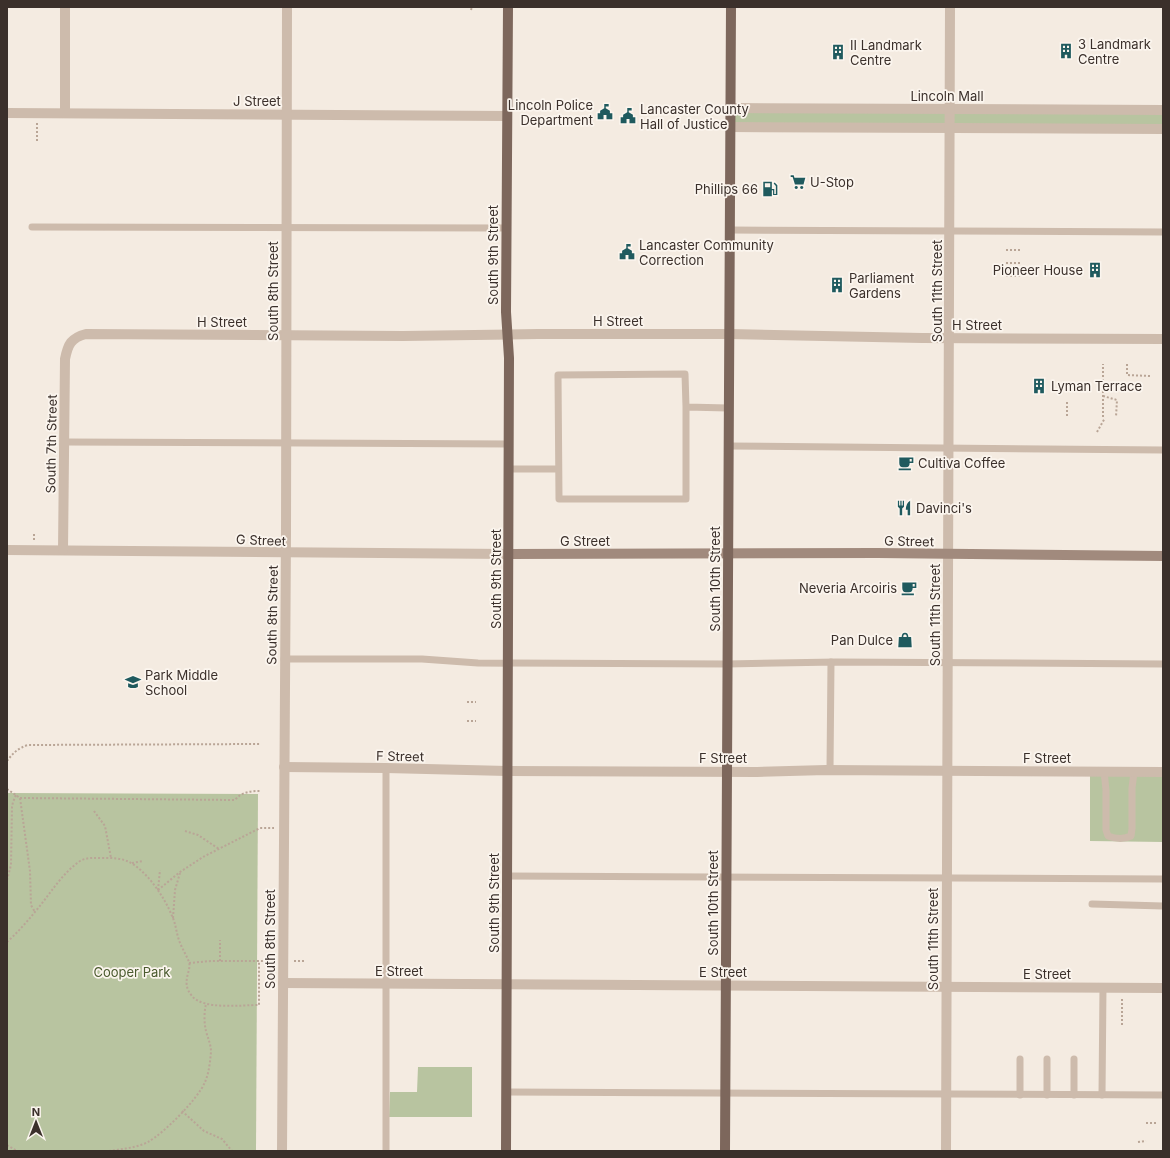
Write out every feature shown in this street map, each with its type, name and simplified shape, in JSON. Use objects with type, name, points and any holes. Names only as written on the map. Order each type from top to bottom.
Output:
[{"type":"main road","name":"South 9th Street","points":[[506,1151],[509,554],[509,358],[506,312],[508,7]]},
{"type":"main road","name":"South 10th Street","points":[[725,1151],[731,7]]},
{"type":"street","points":[[65,7],[65,113]]},
{"type":"street","name":"South 8th Street","points":[[282,1151],[287,7]]},
{"type":"street","name":"South 11th Street","points":[[946,1151],[950,7]]},
{"type":"street","name":"Lincoln Mall","points":[[730,108],[1163,110]]},
{"type":"street","name":"J Street","points":[[7,113],[507,116]]},
{"type":"street","points":[[730,127],[1163,129]]},
{"type":"street","name":"H Street","points":[[73,340],[86,334],[403,336],[508,334],[730,334],[949,338],[1163,339]]},
{"type":"street","name":"South 7th Street","points":[[63,550],[65,359],[66,352],[73,340]]},
{"type":"street","name":"G Street","points":[[7,550],[220,551],[285,553],[877,553],[948,555],[1163,556]]},
{"type":"street","name":"F Street","points":[[284,767],[507,771],[727,772],[830,770],[1163,772]]},
{"type":"street","name":"E Street","points":[[282,984],[1163,988]]},
{"type":"lane","points":[[32,227],[507,228]]},
{"type":"lane","points":[[730,230],[1163,232]]},
{"type":"lane","points":[[558,374],[685,374],[686,499],[558,499],[558,469],[558,374]]},
{"type":"lane","points":[[686,407],[728,408]]},
{"type":"lane","points":[[64,442],[509,444]]},
{"type":"lane","points":[[728,446],[1163,450]]},
{"type":"lane","points":[[509,469],[558,469]]},
{"type":"lane","points":[[284,659],[422,659],[478,663],[727,664],[831,662],[1163,664]]},
{"type":"lane","points":[[830,770],[831,662]]},
{"type":"lane","points":[[386,768],[386,1151]]},
{"type":"lane","points":[[1104,771],[1106,794],[1106,830],[1108,836],[1125,839],[1131,836],[1132,829],[1132,788],[1134,772]]},
{"type":"lane","points":[[507,876],[1163,879]]},
{"type":"lane","points":[[1092,904],[1163,906]]},
{"type":"lane","points":[[1102,987],[1102,1095]]},
{"type":"lane","points":[[1020,1059],[1020,1095]]},
{"type":"lane","points":[[1047,1059],[1047,1095]]},
{"type":"lane","points":[[1074,1059],[1074,1095]]},
{"type":"lane","points":[[506,1092],[1163,1095]]},
{"type":"path","points":[[471,10],[472,7],[481,7]]},
{"type":"path","points":[[37,141],[38,113]]},
{"type":"path","points":[[1006,250],[1022,250]]},
{"type":"path","points":[[1006,263],[1022,263]]},
{"type":"path","points":[[1006,276],[1022,276]]},
{"type":"path","points":[[1097,432],[1104,417],[1103,364]]},
{"type":"path","points":[[1127,364],[1127,375],[1150,376]]},
{"type":"path","points":[[1103,396],[1117,400],[1116,417]]},
{"type":"path","points":[[1067,402],[1067,416]]},
{"type":"path","points":[[468,702],[476,702]]},
{"type":"path","points":[[467,721],[476,721]]},
{"type":"path","points":[[7,761],[17,750],[28,745],[260,744]]},
{"type":"path","points":[[7,789],[20,798],[235,800],[238,796],[246,792],[260,791]]},
{"type":"path","points":[[7,880],[12,858],[12,807],[16,795]]},
{"type":"path","points":[[20,798],[30,870],[31,905],[35,912]]},
{"type":"path","points":[[94,811],[105,826],[111,858]]},
{"type":"path","points":[[158,890],[180,872],[203,857],[260,828],[283,828]]},
{"type":"path","points":[[185,831],[198,835],[218,849]]},
{"type":"path","points":[[7,942],[35,912],[52,889],[80,862],[86,858],[111,858],[126,860],[132,863],[158,890],[173,918],[181,945],[189,963],[186,975],[188,990],[192,997],[197,1001],[206,1004],[259,1005],[259,961],[189,963]]},
{"type":"path","points":[[132,863],[143,861]]},
{"type":"path","points":[[158,890],[160,870]]},
{"type":"path","points":[[173,918],[175,890],[180,872]]},
{"type":"path","points":[[220,940],[220,961]]},
{"type":"path","points":[[1122,999],[1122,1025]]},
{"type":"path","points":[[109,1151],[132,1148],[147,1142],[162,1132],[201,1090],[208,1075],[211,1046],[205,1030],[204,1011],[206,1004]]},
{"type":"path","points":[[182,1111],[204,1131],[222,1139],[232,1151]]},
{"type":"path","points":[[1146,1123],[1157,1123]]},
{"type":"path","points":[[1138,1142],[1146,1141]]},
{"type":"path","points":[[7,1145],[17,1151]]},
{"type":"green space","points":[[730,108],[1163,110],[1163,129],[730,127]]},
{"type":"green space","points":[[1090,771],[1163,772],[1163,842],[1090,841]]},
{"type":"green space","name":"Cooper Park","points":[[7,793],[258,794],[256,1151],[7,1151]]},
{"type":"green space","points":[[418,1067],[472,1067],[472,1117],[389,1117],[390,1092],[417,1092]]},
{"type":"place","name":"3 Landmark Centre","points":[[1066,51]]},
{"type":"place","name":"II Landmark Centre","points":[[838,52]]},
{"type":"place","name":"Lincoln Police Department","points":[[605,112]]},
{"type":"place","name":"Lancaster County Hall of Justice","points":[[628,116]]},
{"type":"place","name":"U-Stop","points":[[798,182]]},
{"type":"place","name":"Phillips 66","points":[[770,189]]},
{"type":"place","name":"Lancaster Community Correction","points":[[627,252]]},
{"type":"place","name":"Pioneer House","points":[[1095,270]]},
{"type":"place","name":"Parliament Gardens","points":[[837,285]]},
{"type":"place","name":"Lyman Terrace","points":[[1039,386]]},
{"type":"place","name":"Cultiva Coffee","points":[[906,463]]},
{"type":"place","name":"Davinci's","points":[[904,508]]},
{"type":"place","name":"Neveria Arcoiris","points":[[909,588]]},
{"type":"place","name":"Pan Dulce","points":[[905,640]]},
{"type":"place","name":"Park Middle School","points":[[133,682]]}]
